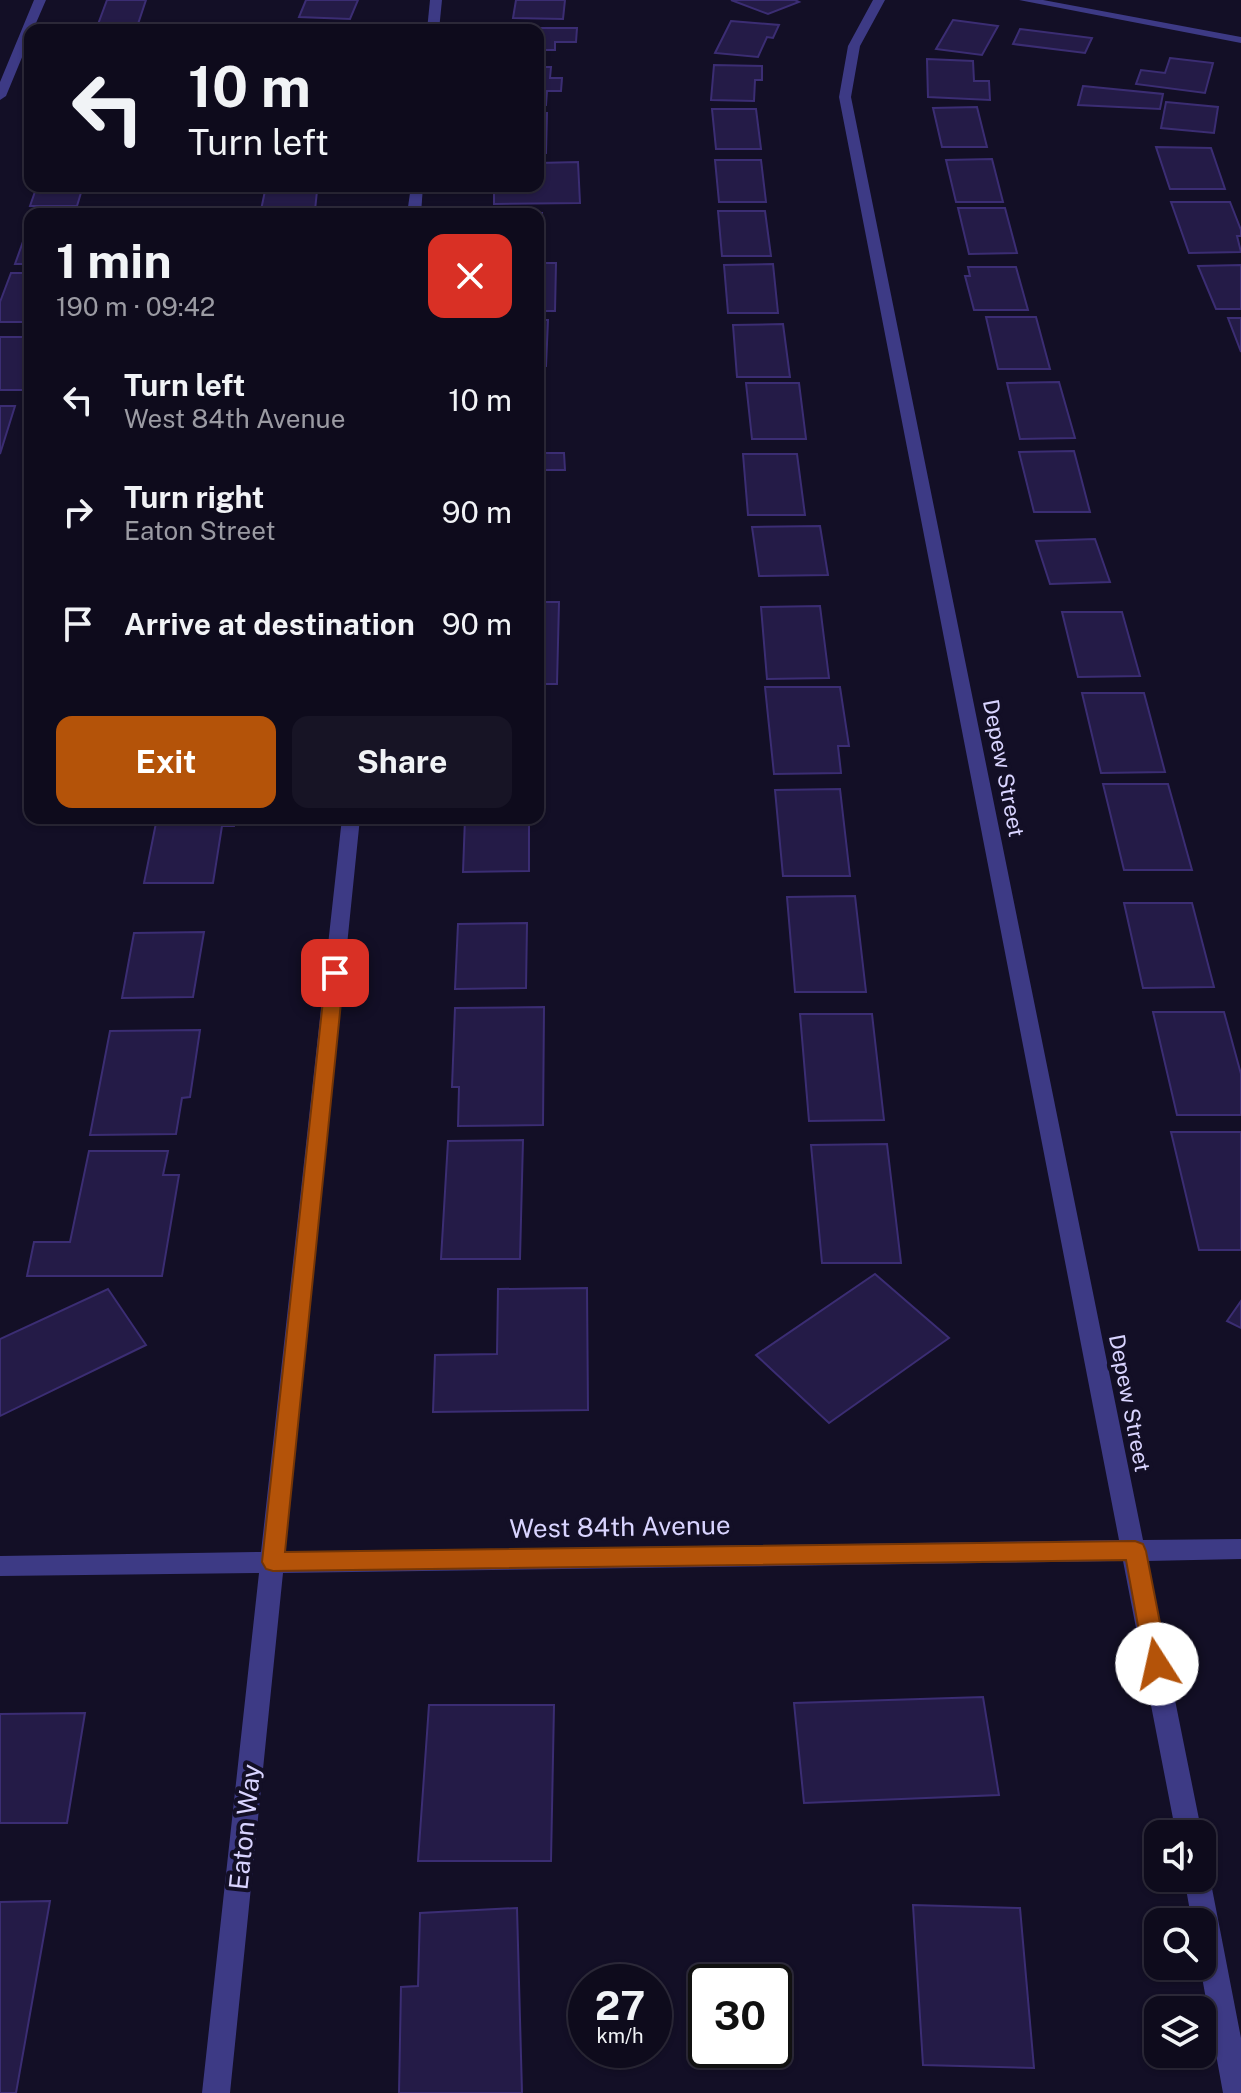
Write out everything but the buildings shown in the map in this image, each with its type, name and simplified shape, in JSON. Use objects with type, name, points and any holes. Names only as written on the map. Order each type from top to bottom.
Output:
[{"type":"street","points":[[30,24],[40,0]]},
{"type":"street","points":[[434,24],[436,0]]},
{"type":"street","name":"Depew Street","points":[[879,0],[856,34],[847,63],[845,97],[1186,1820]]},
{"type":"street","points":[[1025,0],[1241,40]]},
{"type":"street","points":[[0,96],[24,38]]},
{"type":"street","name":"Eaton Way","points":[[216,2093],[350,824]]},
{"type":"street","name":"West 84th Avenue","points":[[0,1566],[1241,1549]]},
{"type":"street","points":[[1200,1892],[1237,2093]]},
{"type":"route","points":[[335,973],[273,1562],[1135,1551],[1157,1664]]}]
